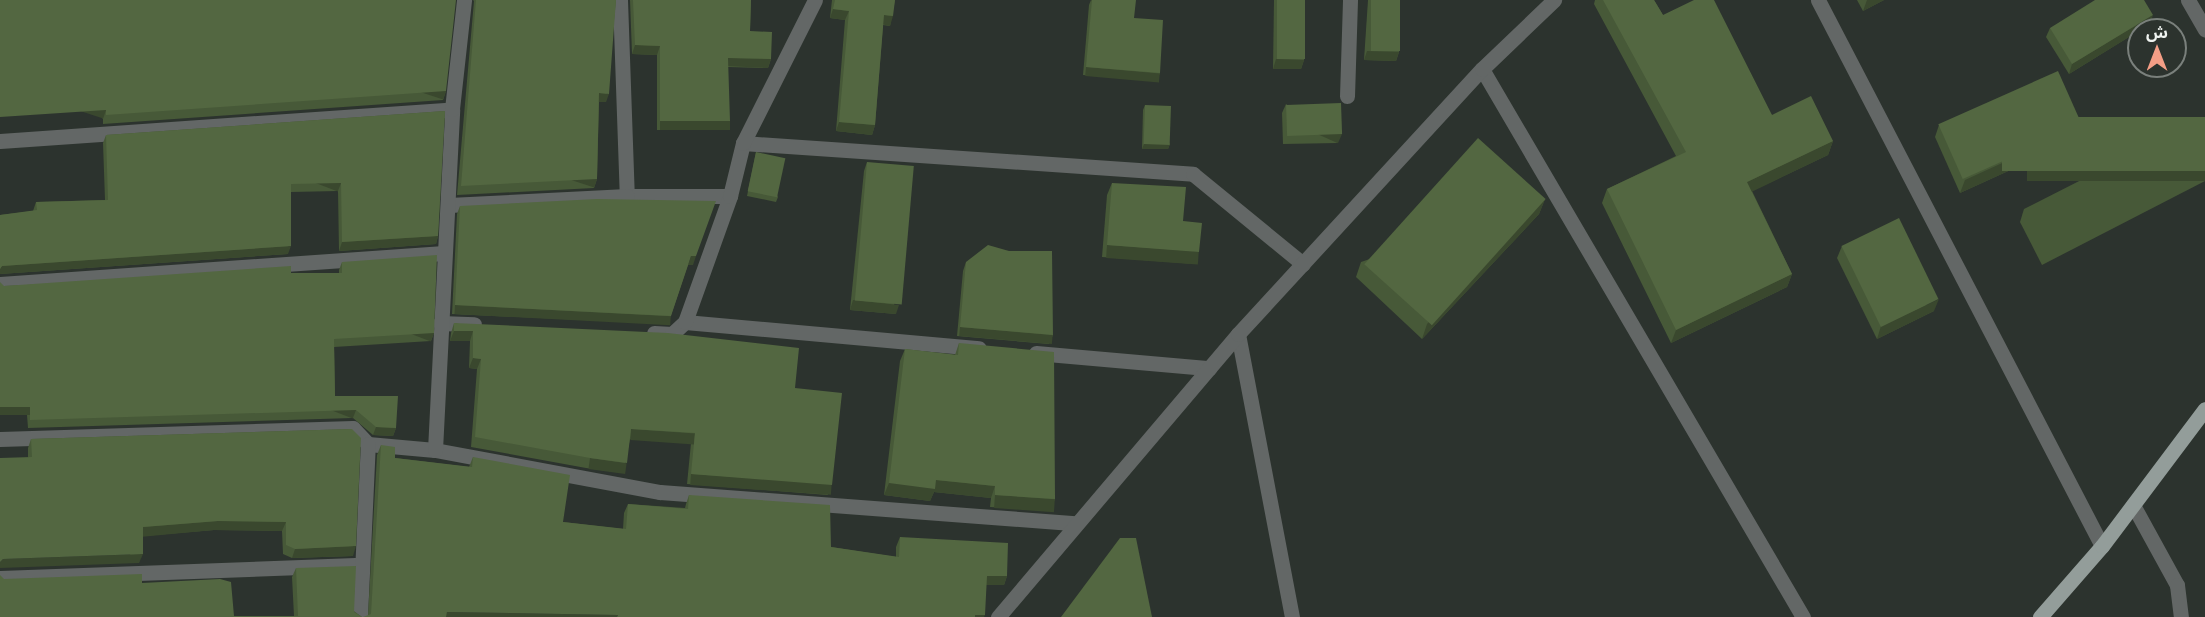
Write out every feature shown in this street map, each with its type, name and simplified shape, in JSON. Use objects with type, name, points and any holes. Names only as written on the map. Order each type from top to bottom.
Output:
[{"type":"main road","points":[[2040,617],[2103,546],[2205,409]]},
{"type":"street","points":[[435,450],[453,109],[464,0]]},
{"type":"street","points":[[620,0],[627,196]]},
{"type":"street","points":[[637,332],[672,334],[685,322],[730,196],[743,143],[814,0]]},
{"type":"street","points":[[1347,96],[1350,0]]},
{"type":"street","points":[[998,617],[1075,523],[1238,334],[1482,69],[1554,0]]},
{"type":"street","points":[[1818,0],[2103,546]]},
{"type":"street","points":[[2188,0],[2205,29]]},
{"type":"street","points":[[1482,69],[1803,617]]},
{"type":"street","points":[[0,141],[453,109]]},
{"type":"street","points":[[743,143],[1193,174],[1303,264]]},
{"type":"street","points":[[449,205],[627,196],[730,196]]},
{"type":"street","points":[[0,284],[444,253]]},
{"type":"street","points":[[685,322],[994,349]]},
{"type":"street","points":[[440,323],[486,325]]},
{"type":"street","points":[[1238,334],[1292,617]]},
{"type":"street","points":[[1018,351],[1209,368]]},
{"type":"street","points":[[0,439],[353,428],[368,444],[435,450],[660,492],[1075,523]]},
{"type":"street","points":[[360,617],[368,444]]},
{"type":"street","points":[[2133,505],[2177,585],[2181,617]]},
{"type":"street","points":[[0,578],[362,565]]},
{"type":"building","points":[[0,0],[456,0],[446,91],[106,115],[106,110],[0,117]]},
{"type":"building","points":[[476,0],[616,0],[609,94],[599,93],[597,179],[461,186]]},
{"type":"building","points":[[633,0],[751,0],[750,31],[772,32],[771,59],[728,58],[730,121],[660,121],[660,46],[635,45]]},
{"type":"building","points":[[835,0],[895,0],[893,16],[884,15],[875,125],[839,122],[849,11],[833,9]]},
{"type":"building","points":[[1092,0],[1136,0],[1134,18],[1163,20],[1160,73],[1086,67]]},
{"type":"building","points":[[1277,0],[1305,0],[1305,59],[1277,59]]},
{"type":"building","points":[[1371,0],[1400,0],[1400,51],[1371,51]]},
{"type":"building","points":[[1603,0],[1654,0],[1663,15],[1694,0],[1714,0],[1772,115],[1811,96],[1833,141],[1747,182],[1792,274],[1676,330],[1607,189],[1686,152]]},
{"type":"building","points":[[2095,0],[2144,0],[2153,15],[2148,18],[2127,18],[2127,31],[2072,64],[2050,28]]},
{"type":"building","points":[[2058,71],[2082,126],[1963,179],[1938,124]]},
{"type":"building","points":[[1341,103],[1342,134],[1287,136],[1286,105]]},
{"type":"building","points":[[1145,105],[1171,106],[1170,145],[1144,144]]},
{"type":"building","points":[[445,111],[438,236],[342,242],[341,183],[291,184],[291,246],[2,266],[0,269],[0,215],[37,210],[36,202],[108,200],[106,135]]},
{"type":"building","points":[[2002,117],[2205,117],[2205,171],[2002,171]]},
{"type":"building","points":[[1478,138],[1546,199],[1432,325],[1364,264]]},
{"type":"building","points":[[756,152],[785,158],[777,197],[748,191]]},
{"type":"building","points":[[867,162],[914,166],[902,305],[855,300]]},
{"type":"building","points":[[1112,183],[1186,187],[1183,221],[1202,223],[1199,252],[1107,245]]},
{"type":"building","points":[[597,199],[716,201],[696,256],[691,256],[671,316],[455,305],[460,206]]},
{"type":"building","points":[[1899,218],[1938,299],[1881,327],[1841,246]]},
{"type":"building","points":[[988,245],[1009,251],[1052,251],[1053,335],[960,327],[966,262]]},
{"type":"building","points":[[437,255],[434,333],[334,339],[335,396],[398,396],[396,428],[376,427],[356,410],[30,420],[30,407],[0,407],[0,282],[4,286],[291,266],[291,273],[342,273],[342,262]]},
{"type":"building","points":[[454,323],[668,333],[799,348],[795,388],[842,393],[832,485],[691,474],[695,433],[631,429],[627,463],[475,437],[481,359],[473,358],[473,331],[454,331]]},
{"type":"building","points":[[959,343],[1054,352],[1055,499],[995,495],[995,486],[936,480],[935,489],[889,483],[905,349],[958,355]]},
{"type":"building","points":[[352,429],[361,438],[356,546],[295,549],[286,545],[286,522],[218,521],[143,527],[143,554],[3,559],[0,562],[0,458],[32,457],[31,439]]},
{"type":"building","points":[[381,445],[395,447],[395,458],[472,467],[473,457],[570,475],[563,522],[626,529],[628,504],[688,509],[689,495],[830,505],[831,547],[899,557],[900,537],[1008,543],[1007,576],[987,576],[985,615],[975,615],[975,617],[617,617],[618,615],[447,612],[446,617],[363,617],[371,614]]},
{"type":"building","points":[[1120,538],[1136,538],[1152,617],[1061,617]]},
{"type":"building","points":[[356,566],[354,612],[362,617],[0,617],[0,575],[4,579],[142,574],[142,583],[220,579],[231,582],[234,616],[298,616],[296,568]]}]
